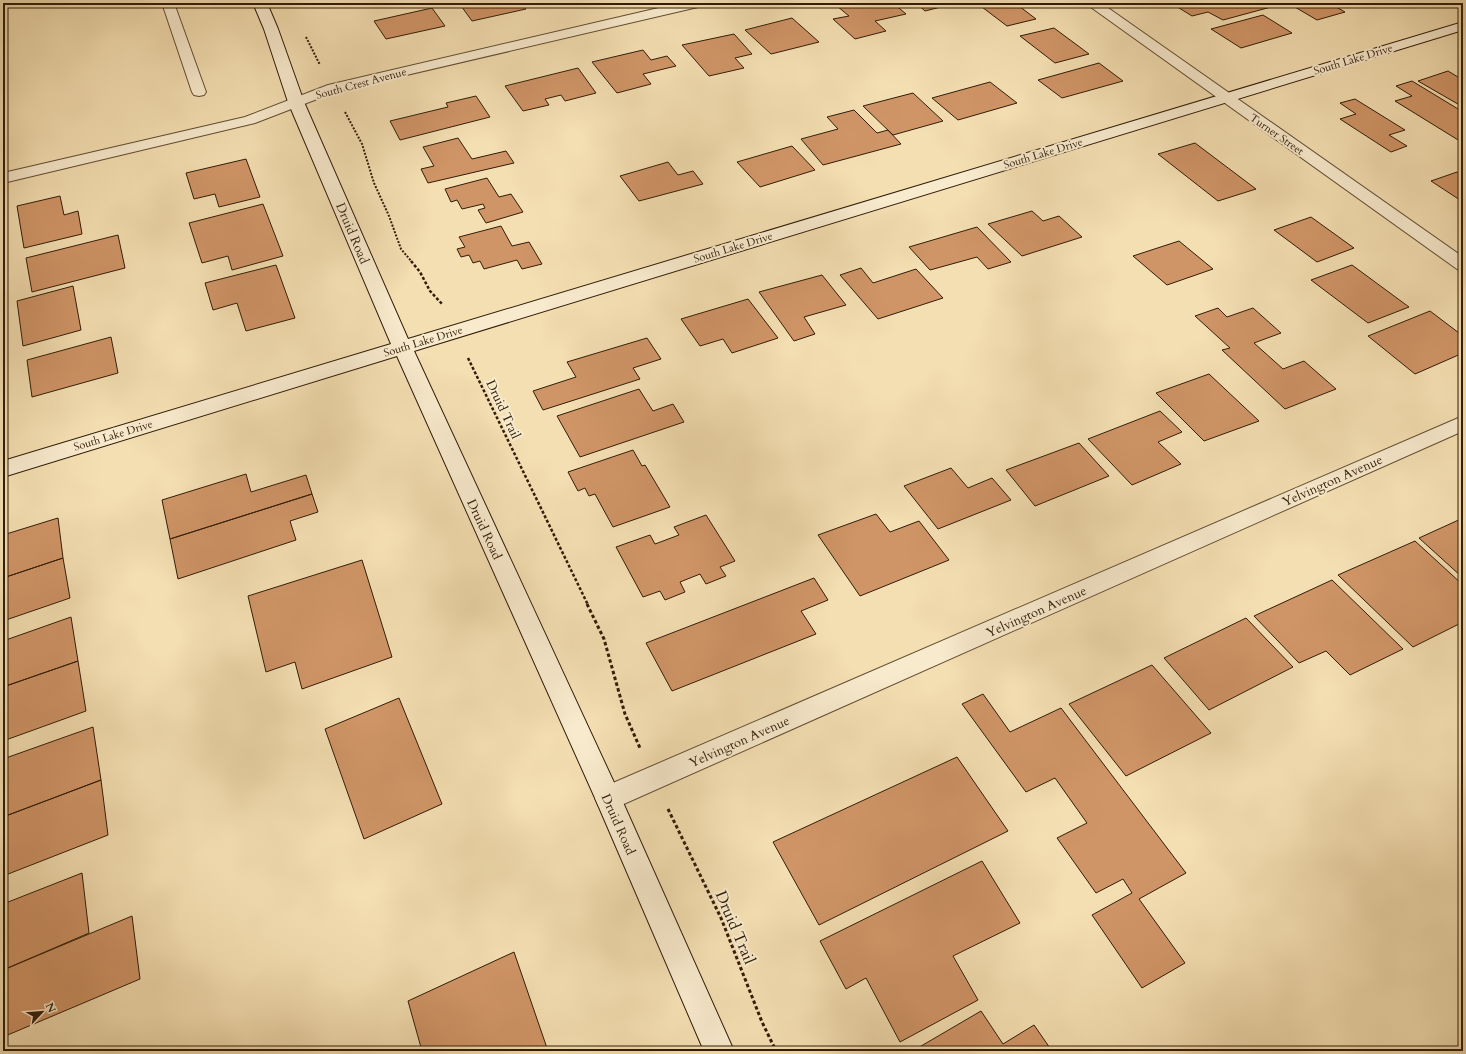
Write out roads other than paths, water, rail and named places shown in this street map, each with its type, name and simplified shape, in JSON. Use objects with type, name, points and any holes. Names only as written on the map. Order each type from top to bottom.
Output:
[{"type":"street","name":"Druid Road","points":[[260,3],[272,29],[296,102],[402,347],[608,798],[719,1051]]},
{"type":"street","name":"South Crest Avenue","points":[[3,178],[250,120],[333,88],[698,3]]},
{"type":"street","name":"Turner Street","points":[[1092,3],[1463,265]]},
{"type":"street","name":"South Lake Drive","points":[[3,469],[1463,26]]},
{"type":"street","name":"Yelvington Avenue","points":[[608,798],[1463,423]]},
{"type":"lane","points":[[168,3],[199,92]]}]
